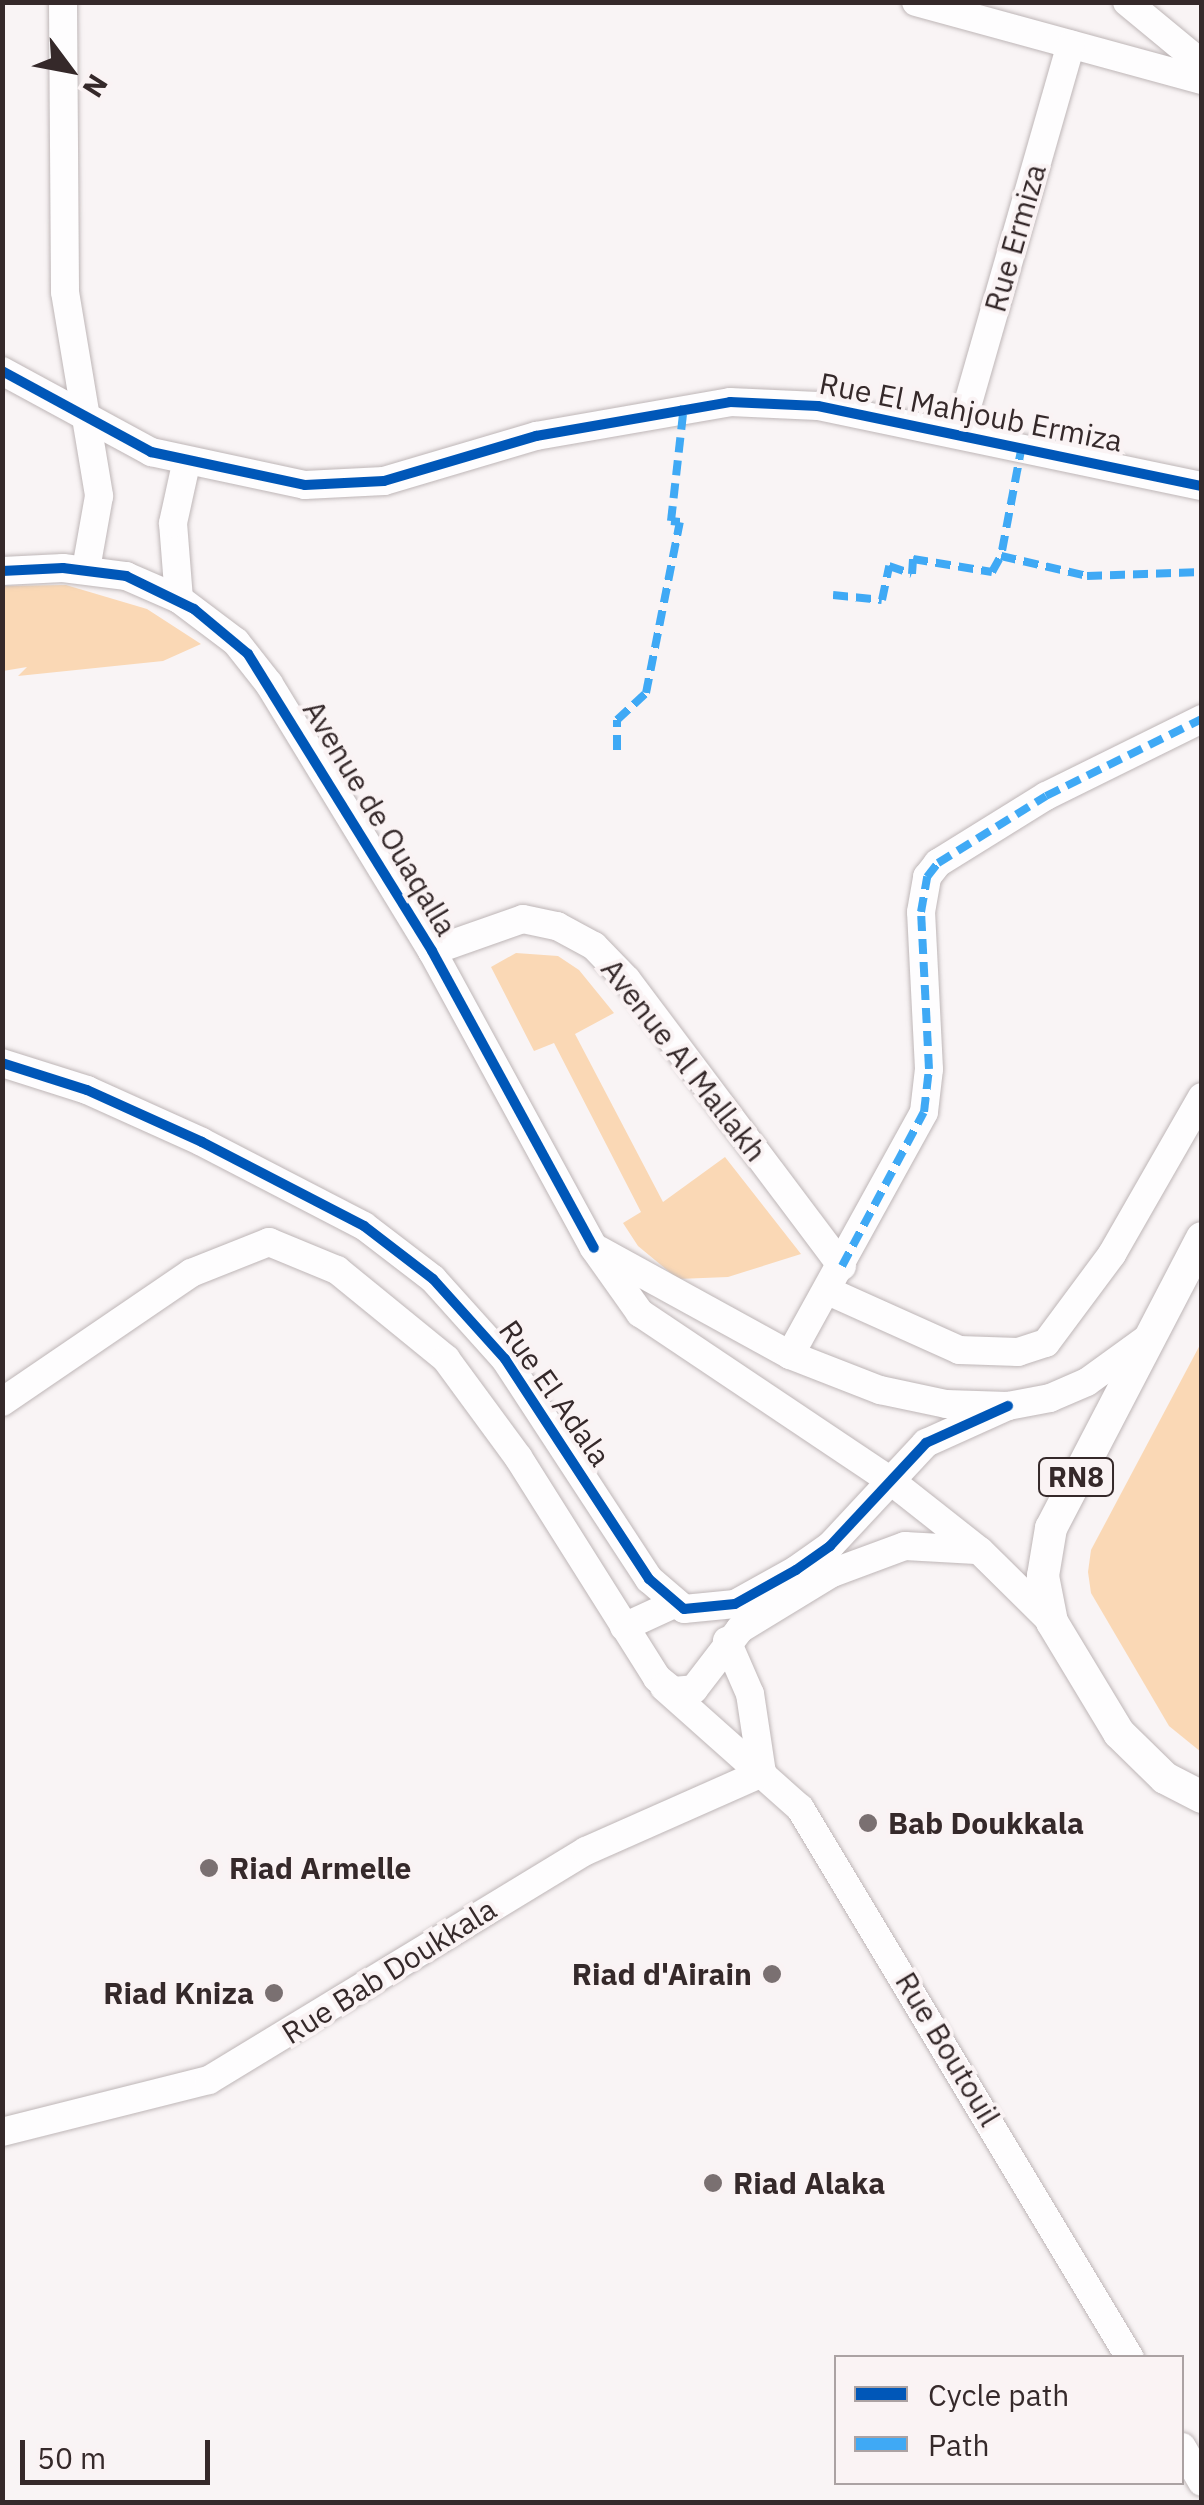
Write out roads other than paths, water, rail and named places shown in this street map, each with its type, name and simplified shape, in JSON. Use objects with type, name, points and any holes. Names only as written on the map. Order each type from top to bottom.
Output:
[{"type":"main road","name":"RN8","points":[[1202,1238],[1144,1340],[1048,1537],[1043,1576],[1052,1622],[1131,1748],[1177,1786],[1202,1797]]},
{"type":"street","points":[[63,2],[65,292],[99,496],[86,569]]},
{"type":"street","points":[[916,2],[984,12],[1070,45],[1202,80]]},
{"type":"street","points":[[1127,2],[1202,64]]},
{"type":"street","name":"Rue Ermiza","points":[[960,431],[1070,45]]},
{"type":"street","name":"Rue El Mahjoub Ermiza","points":[[2,371],[89,423],[186,464],[305,484],[384,482],[536,436],[730,402],[818,406],[960,431],[1202,486]]},
{"type":"street","points":[[178,599],[173,524],[186,464]]},
{"type":"street","name":"Avenue de Ouaqalla","points":[[2,571],[86,569],[126,576],[178,599],[222,629],[259,668],[432,951],[594,1248],[640,1312],[679,1344],[892,1481],[980,1550],[1052,1622]]},
{"type":"street","points":[[790,1354],[924,1112],[929,1069],[921,912],[927,877],[938,863],[1046,796],[1202,719]]},
{"type":"street","name":"Avenue Al Mallakh","points":[[432,951],[523,918],[557,926],[594,946],[628,980],[842,1266]]},
{"type":"street","name":"Rue El Adala","points":[[2,1062],[86,1090],[202,1142],[364,1226],[432,1279],[498,1350],[648,1579],[674,1604]]},
{"type":"street","points":[[828,1291],[959,1350],[1018,1352],[1046,1344],[1112,1254],[1202,1097]]},
{"type":"street","points":[[4,1403],[204,1266],[254,1243],[286,1246],[348,1277],[446,1359],[502,1432],[664,1686],[752,1767]]},
{"type":"street","points":[[594,1248],[790,1354],[880,1390],[946,1404],[1008,1406]]},
{"type":"street","points":[[624,1627],[674,1604],[693,1611],[724,1607],[796,1570],[830,1546],[939,1434],[1008,1406],[1072,1390],[1144,1340]]},
{"type":"street","points":[[664,1686],[694,1689],[727,1642],[832,1572],[888,1550],[927,1544],[980,1550]]},
{"type":"street","points":[[727,1642],[760,1731],[752,1767]]},
{"type":"street","name":"Rue Bab Doukkala","points":[[2,2132],[209,2080],[586,1852],[752,1767]]},
{"type":"street","name":"Rue Boutouil","points":[[752,1767],[800,1808],[1128,2355]]},
{"type":"street","points":[[1184,2450],[1202,2482]]},
{"type":"place","name":"Bab Doukkala","points":[[868,1823]]},
{"type":"place","name":"Riad Armelle","points":[[209,1868]]},
{"type":"place","name":"Riad d'Airain","points":[[772,1974]]},
{"type":"place","name":"Riad Kniza","points":[[274,1993]]},
{"type":"place","name":"Riad Alaka","points":[[713,2183]]}]
